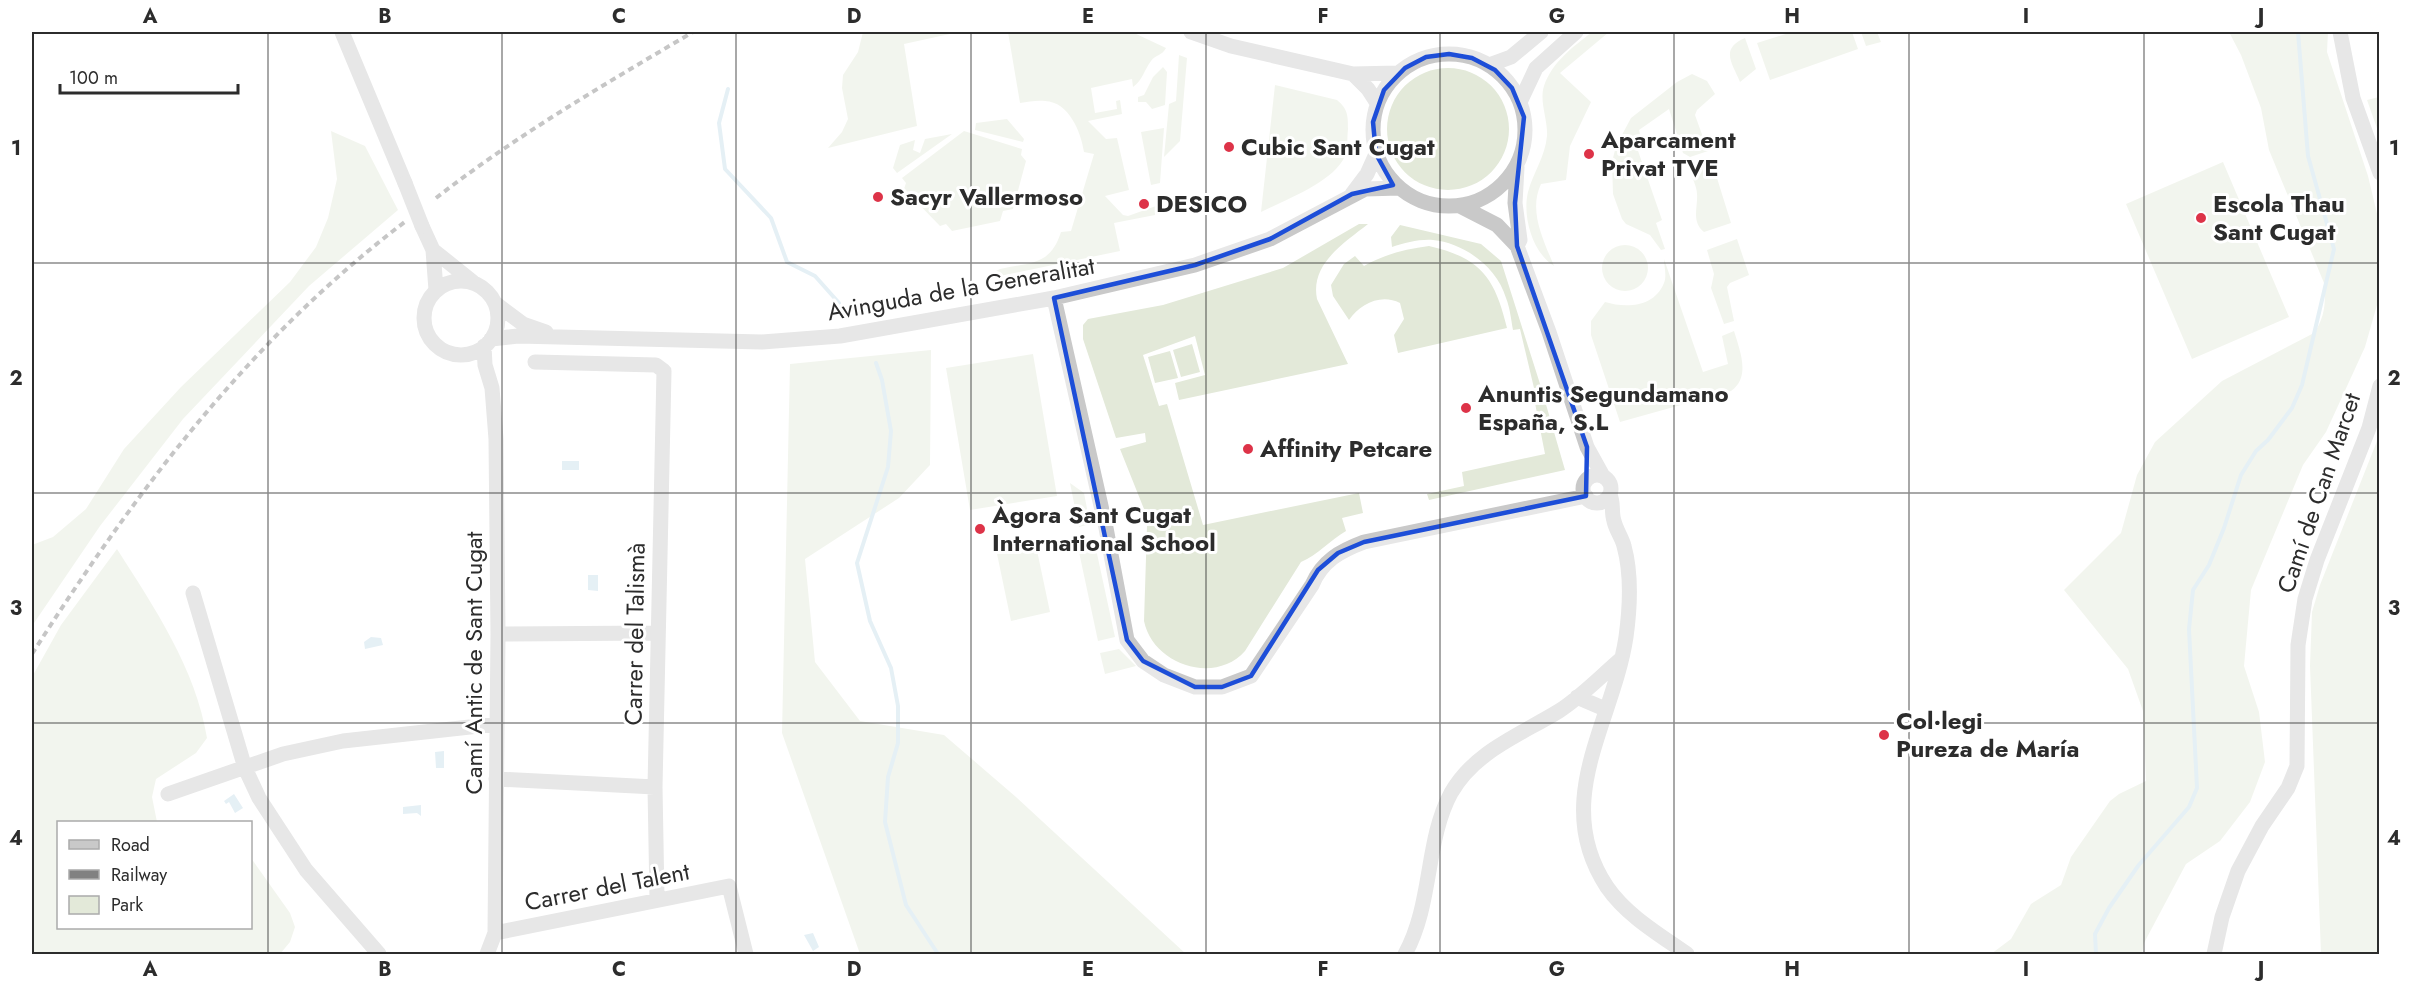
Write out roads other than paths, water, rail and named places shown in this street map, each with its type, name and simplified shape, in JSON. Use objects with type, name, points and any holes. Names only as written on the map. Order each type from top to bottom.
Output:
[{"type":"street","points":[[342,32],[433,250],[436,290]]},
{"type":"street","points":[[1191,32],[1231,46],[1353,74],[1398,73]]},
{"type":"street","points":[[1489,65],[1511,57],[1541,32]]},
{"type":"street","points":[[1520,102],[1536,68],[1576,32]]},
{"type":"street","points":[[2340,32],[2353,98],[2379,173]]},
{"type":"street","points":[[1517,246],[1520,240],[1515,202],[1518,163],[1525,132],[1520,102],[1507,81],[1489,65],[1465,56],[1441,54],[1418,60],[1398,73],[1388,84],[1377,103],[1372,128],[1376,154],[1383,169],[1399,188],[1423,202],[1441,206],[1460,206],[1491,194],[1509,177],[1518,163]]},
{"type":"street","points":[[1353,74],[1368,89],[1377,103]]},
{"type":"street","name":"Avinguda de la Generalitat","points":[[1352,194],[1367,174],[1376,154]]},
{"type":"street","name":"Avinguda de la Generalitat","points":[[488,343],[518,336],[762,342],[840,336],[1054,298],[1152,276],[1233,254],[1286,231],[1352,194],[1376,188],[1399,188]]},
{"type":"street","points":[[1054,298],[1106,528],[1127,640],[1143,661],[1164,675],[1195,687],[1222,687],[1251,676],[1312,585],[1318,570],[1338,553],[1364,542],[1597,498],[1611,486],[1587,447],[1557,354],[1517,246],[1497,225],[1460,206]]},
{"type":"street","points":[[433,250],[485,289],[495,303],[498,322],[488,343],[471,353],[459,355]]},
{"type":"street","points":[[473,282],[454,281],[436,290],[425,308],[424,320],[426,332],[440,348],[459,355],[486,373]]},
{"type":"street","name":"Avinguda de la Generalitat","points":[[495,303],[523,324],[561,336]]},
{"type":"street","name":"Camí Antic de Sant Cugat","points":[[487,954],[495,933],[498,634],[495,440],[492,388],[486,373],[488,343]]},
{"type":"street","name":"Carrer del Talismà","points":[[535,362],[645,364],[656,365],[664,371],[657,633],[655,787],[657,899]]},
{"type":"street","name":"Camí de Can Marcet","points":[[2214,954],[2222,917],[2238,871],[2262,826],[2288,788],[2297,766],[2298,645],[2305,599],[2317,560],[2369,428],[2379,386]]},
{"type":"street","points":[[1587,447],[1587,480],[1584,488],[1597,498],[1613,519],[1624,544],[1628,563],[1628,621],[1617,680],[1605,709],[1587,776],[1583,821],[1596,867],[1614,896],[1637,918],[1687,954]]},
{"type":"street","points":[[1587,480],[1594,475],[1603,476]]},
{"type":"street","points":[[193,593],[245,768],[259,798],[306,870],[379,954]]},
{"type":"street","points":[[498,634],[657,633]]},
{"type":"street","points":[[1405,954],[1419,928],[1435,845],[1451,794],[1464,776],[1492,750],[1519,732],[1559,711],[1622,659]]},
{"type":"street","points":[[1577,697],[1605,709]]},
{"type":"street","points":[[168,794],[283,754],[344,741],[497,724]]},
{"type":"street","points":[[496,779],[655,787]]},
{"type":"street","name":"Carrer del Talent","points":[[495,933],[729,886],[746,954]]},
{"type":"water","points":[[562,461],[579,461],[579,470],[562,470]]},
{"type":"water","points":[[588,575],[598,575],[598,591],[588,590]]},
{"type":"water","points":[[371,637],[381,638],[383,645],[365,649],[364,642]]},
{"type":"water","points":[[444,751],[444,768],[436,768],[435,752]]},
{"type":"water","points":[[234,794],[243,808],[235,813],[229,802],[226,804],[224,801]]},
{"type":"water","points":[[421,805],[421,816],[417,813],[403,814],[403,807]]},
{"type":"water","points":[[813,933],[819,947],[813,951],[804,935]]},
{"type":"waterway","points":[[2096,954],[2095,934],[2109,908],[2138,866],[2189,807],[2197,788],[2189,629],[2193,590],[2209,565],[2241,475],[2256,451],[2268,440],[2292,408],[2302,385],[2334,249],[2308,156],[2298,32]]},
{"type":"waterway","points":[[728,89],[719,123],[725,169],[771,218],[787,262],[815,276],[839,303]]},
{"type":"waterway","points":[[876,363],[882,380],[891,431],[888,467],[857,563],[870,621],[891,668],[898,706],[898,743],[888,777],[885,822],[906,905],[938,954]]},
{"type":"railway","points":[[436,198],[530,132],[693,32]]},
{"type":"railway","points":[[32,654],[155,476],[246,367],[349,267],[406,221]]},
{"type":"place","name":"Cubic Sant Cugat","points":[[1229,147]]},
{"type":"place","name":"Aparcament Privat TVE","points":[[1589,154]]},
{"type":"place","name":"Sacyr Vallermoso","points":[[878,197]]},
{"type":"place","name":"DESICO","points":[[1144,204]]},
{"type":"place","name":"Escola Thau Sant Cugat","points":[[2201,218]]},
{"type":"place","name":"Anuntis Segundamano España, S.L","points":[[1466,408]]},
{"type":"place","name":"Affinity Petcare","points":[[1248,449]]},
{"type":"place","name":"Àgora Sant Cugat International School","points":[[980,529]]},
{"type":"place","name":"Col·legi Pureza de María","points":[[1884,735]]}]
